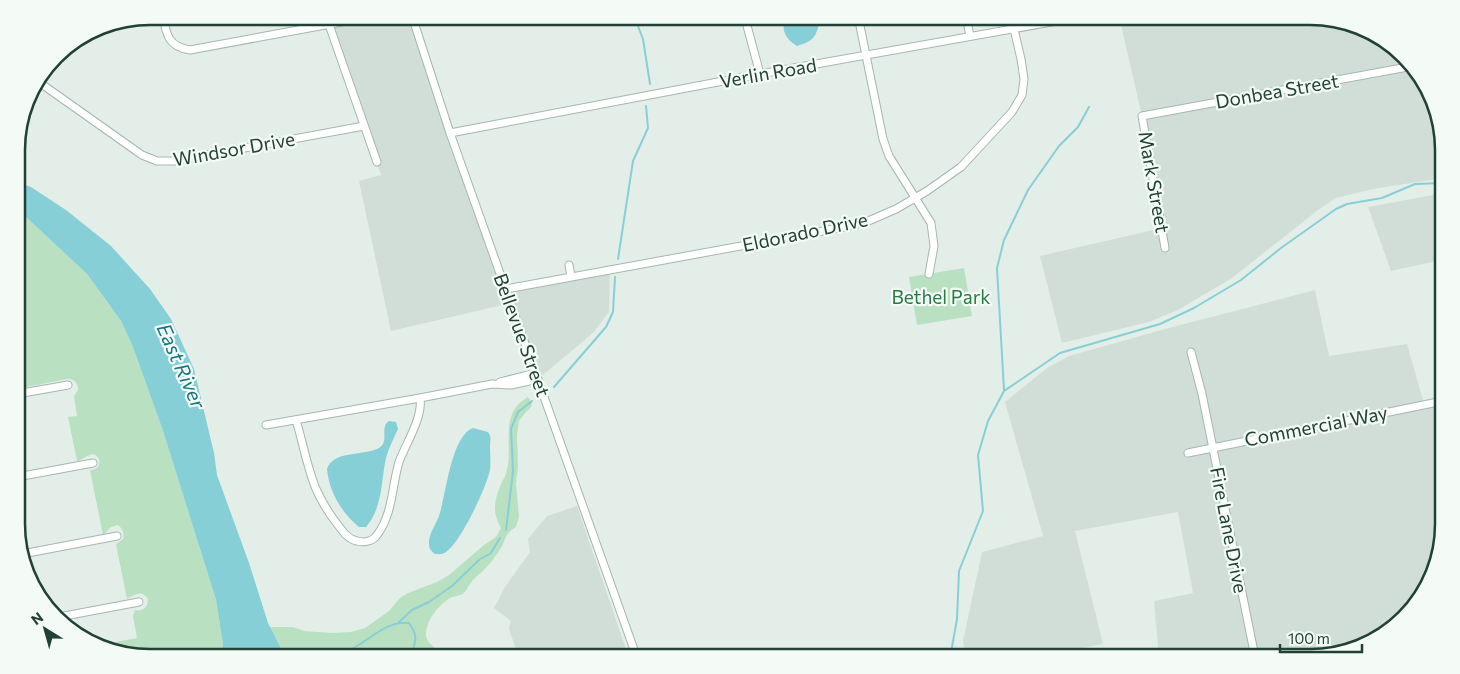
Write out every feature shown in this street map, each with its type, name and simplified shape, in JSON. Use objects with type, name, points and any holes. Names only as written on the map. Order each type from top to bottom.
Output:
[{"type":"street","points":[[165,25],[170,41],[180,48],[190,50],[328,25],[377,162]]},
{"type":"street","name":"Bellevue Street","points":[[415,25],[450,133],[634,649]]},
{"type":"street","points":[[747,25],[760,74]]},
{"type":"street","points":[[860,25],[883,139],[889,156],[931,223],[934,246],[929,274]]},
{"type":"street","points":[[968,25],[970,36]]},
{"type":"street","name":"Verlin Road","points":[[450,133],[1032,25]]},
{"type":"street","name":"Eldorado Drive","points":[[506,289],[866,222],[896,209],[927,192],[962,167],[1012,112],[1022,95],[1024,79],[1014,28]]},
{"type":"street","name":"Donbea Street","points":[[1142,116],[1403,68]]},
{"type":"street","name":"Windsor Drive","points":[[43,85],[142,155],[157,161],[174,161],[364,126]]},
{"type":"street","name":"Mark Street","points":[[1142,116],[1165,248]]},
{"type":"street","points":[[569,265],[571,277]]},
{"type":"street","name":"Fire Lane Drive","points":[[1191,352],[1203,402],[1253,649]]},
{"type":"street","points":[[266,425],[492,384],[511,385],[537,376]]},
{"type":"street","points":[[25,393],[68,385]]},
{"type":"street","points":[[296,420],[313,482],[327,510],[346,536],[360,542],[369,541],[376,536],[382,527],[388,512],[400,462],[421,405],[420,398]]},
{"type":"street","name":"Commercial Way","points":[[1188,452],[1435,403]]},
{"type":"street","points":[[25,476],[93,463]]},
{"type":"street","points":[[28,553],[117,536]]},
{"type":"street","points":[[70,615],[139,602]]},
{"type":"shaded area","points":[[329,25],[415,25],[506,289],[610,270],[609,312],[593,333],[538,379],[511,303],[391,331],[359,181],[381,175]]},
{"type":"shaded area","points":[[1121,25],[1310,25],[1335,27],[1358,34],[1386,51],[1409,74],[1418,87],[1431,117],[1434,134],[1435,179],[1373,189],[1336,198],[1232,278],[1178,310],[1149,322],[1062,343],[1040,256],[1162,228],[1142,116]]},
{"type":"shaded area","points":[[1435,194],[1435,261],[1391,271],[1368,207]]},
{"type":"shaded area","points":[[1315,290],[1329,356],[1407,344],[1424,404],[1435,402],[1435,532],[1433,549],[1426,572],[1418,587],[1409,600],[1386,623],[1365,636],[1335,647],[1318,649],[1158,649],[1154,601],[1193,593],[1178,512],[1075,531],[1103,644],[1077,649],[964,649],[963,641],[982,552],[1043,536],[1005,402],[1047,368],[1069,356]]},
{"type":"shaded area","points":[[577,506],[626,649],[516,649],[509,629],[511,621],[494,608],[505,587],[530,552],[528,539],[547,516]]},
{"type":"green space","points":[[25,218],[87,274],[121,321],[133,347],[163,431],[216,600],[223,644],[222,649],[150,649],[125,647],[111,643],[137,638],[133,616],[135,610],[144,608],[148,599],[141,594],[127,599],[116,544],[124,537],[121,528],[118,525],[111,527],[103,535],[90,470],[98,467],[99,459],[93,454],[77,461],[68,417],[77,416],[74,396],[78,387],[74,380],[67,379],[25,387]]},
{"type":"green space","name":"Bethel Park","points":[[964,268],[972,316],[917,325],[909,277]]},
{"type":"green space","points":[[528,397],[532,403],[531,407],[519,421],[517,436],[518,467],[516,484],[519,516],[516,527],[509,533],[495,557],[470,583],[464,593],[450,598],[434,613],[427,628],[426,638],[437,649],[281,649],[270,627],[293,627],[304,631],[332,633],[351,632],[365,628],[389,611],[400,598],[449,575],[496,537],[501,528],[495,512],[496,501],[507,470],[510,420],[519,404]]},
{"type":"water","points":[[819,25],[812,39],[797,46],[785,34],[784,26]]},
{"type":"water","name":"East River","points":[[25,185],[66,210],[111,246],[150,289],[171,319],[194,369],[214,453],[217,475],[249,563],[268,623],[281,649],[222,649],[223,644],[216,600],[163,431],[133,347],[121,321],[87,274],[25,218]]},
{"type":"water","points":[[389,421],[396,422],[398,429],[386,459],[378,504],[366,527],[359,527],[337,501],[330,486],[327,469],[330,463],[342,456],[379,448],[384,442],[385,427]]},
{"type":"water","points":[[473,428],[488,432],[491,439],[488,478],[459,538],[446,552],[435,554],[430,549],[429,541],[439,516],[450,467],[459,442]]},
{"type":"waterway","points":[[638,25],[643,39],[650,84]]},
{"type":"waterway","points":[[618,259],[633,161],[648,128],[646,106]]},
{"type":"waterway","points":[[1004,390],[997,268],[1004,240],[1028,190],[1059,146],[1078,127],[1089,107]]},
{"type":"waterway","points":[[952,649],[957,619],[959,571],[983,511],[978,455],[988,421],[1004,391],[1060,353],[1160,324],[1194,308],[1241,280],[1281,248],[1336,209],[1347,204],[1382,198],[1415,184],[1435,183]]},
{"type":"waterway","points":[[554,387],[606,327],[613,312],[615,277]]},
{"type":"waterway","points":[[506,530],[513,471],[511,429],[518,412],[532,401]]},
{"type":"waterway","points":[[399,622],[412,610],[429,602],[452,586],[479,560],[491,553],[500,538]]},
{"type":"waterway","points":[[351,649],[385,628],[401,623],[409,623],[412,628],[415,636],[413,649]]}]
